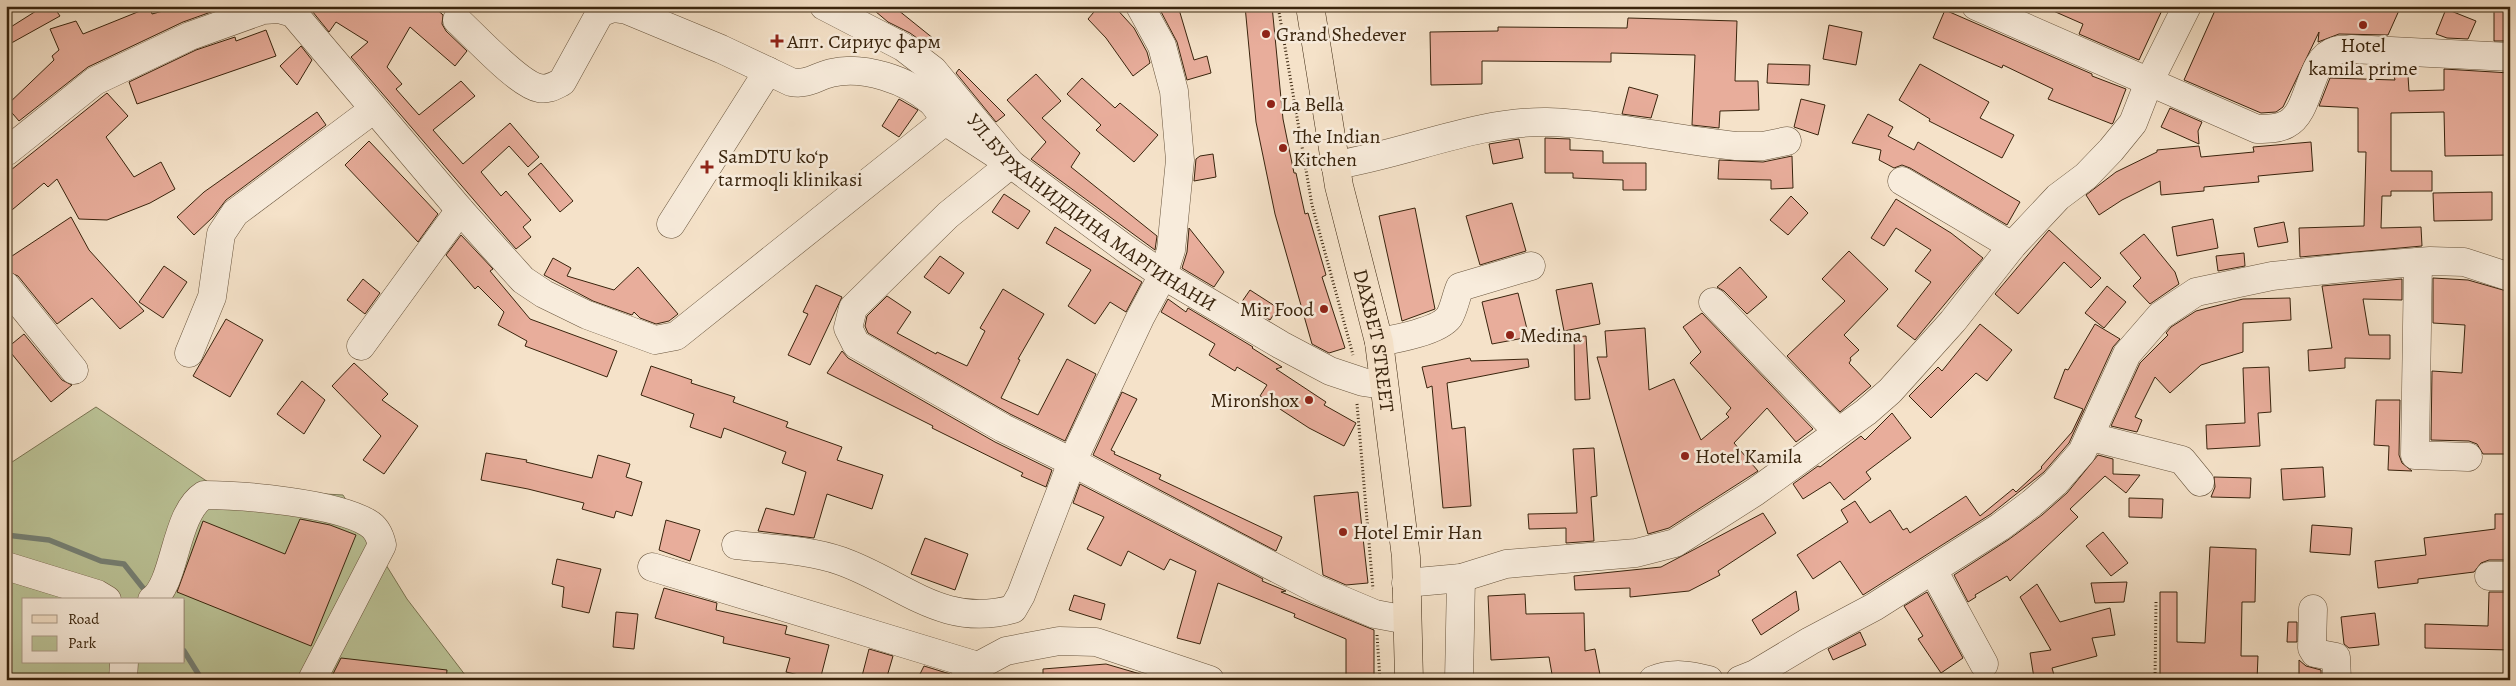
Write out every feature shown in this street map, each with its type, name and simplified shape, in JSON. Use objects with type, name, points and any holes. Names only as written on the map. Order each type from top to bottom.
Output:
[{"type":"main road","name":"DAXBET STREET","points":[[1310,6],[1335,165],[1379,342],[1383,385],[1393,439],[1406,557],[1409,680]]},
{"type":"street","name":"УЛ.БУРХАНИДДИНА МАРГИНАНИ","points":[[824,6],[903,47],[933,70],[1011,164],[1163,274],[1281,345],[1330,370],[1354,380],[1383,385]]},
{"type":"street","points":[[736,545],[823,555],[871,574],[931,605],[958,613],[994,614],[1013,609],[1021,595],[1072,462],[1140,318],[1163,274],[1171,250],[1180,160],[1174,91],[1162,46],[1140,6]]},
{"type":"street","points":[[1976,6],[2257,129],[2274,129],[2288,124],[2296,117],[2321,61],[2334,51],[2351,49],[2510,57]]},
{"type":"street","points":[[1406,583],[1461,578],[1506,564],[1636,553],[1675,543],[1755,492],[1837,431],[1866,412],[1890,391],[1953,321],[2012,246],[2058,197],[2086,176],[2133,123],[2150,82],[2187,6]]},
{"type":"street","points":[[457,20],[524,82],[540,88],[551,88],[562,82],[600,13],[613,8],[627,10],[721,49],[791,82],[802,84],[832,73],[873,72],[918,91],[933,103],[945,120],[1011,164],[948,215],[853,308],[848,328],[856,344],[1003,428],[1318,590],[1376,614],[1407,620]]},
{"type":"street","points":[[6,152],[95,81],[190,36],[263,10],[279,9],[293,13],[460,210],[523,280],[544,294],[595,318],[655,340],[666,340],[676,336],[945,120]]},
{"type":"street","points":[[671,224],[768,71]]},
{"type":"street","points":[[189,352],[212,297],[221,234],[235,213],[374,109]]},
{"type":"street","points":[[1335,165],[1472,132],[1510,125],[1547,122],[1736,146],[1763,146],[1787,141]]},
{"type":"street","points":[[1902,181],[2012,246]]},
{"type":"street","points":[[361,346],[460,210]]},
{"type":"street","points":[[2418,262],[2415,455],[2468,457]]},
{"type":"street","points":[[1740,680],[1756,674],[1933,570],[2000,527],[2032,502],[2068,469],[2090,437],[2127,354],[2160,316],[2196,292],[2272,276],[2418,262],[2464,262],[2510,278]]},
{"type":"street","points":[[1379,342],[1400,339],[1443,324],[1450,316],[1460,287],[1531,266]]},
{"type":"street","points":[[6,286],[74,370]]},
{"type":"street","points":[[1713,302],[1837,431]]},
{"type":"street","points":[[2090,437],[2182,460],[2200,482]]},
{"type":"street","points":[[155,598],[158,596],[190,508],[204,495],[327,507],[368,523],[376,530],[382,545],[312,680]]},
{"type":"street","points":[[6,566],[97,594],[104,598]]},
{"type":"street","points":[[652,567],[976,669],[1006,651],[1059,641],[1096,642],[1210,680]]},
{"type":"street","points":[[1933,570],[1984,664]]},
{"type":"street","points":[[1459,680],[1461,578]]},
{"type":"street","points":[[2313,609],[2312,648],[2315,652],[2336,656],[2337,680]]},
{"type":"street","points":[[123,680],[124,664]]},
{"type":"street","points":[[1653,680],[1664,675],[1689,675],[1709,680]]},
{"type":"path","points":[[1278,6],[1312,205],[1353,356],[1380,680]]},
{"type":"path","points":[[2155,680],[2156,602]]},
{"type":"green space","points":[[96,407],[217,488],[343,495],[407,599],[469,680],[6,680],[6,466]]},
{"type":"building","points":[[44,6],[53,6],[60,16],[6,46],[6,30]]},
{"type":"building","points":[[181,6],[225,7],[183,22],[88,67],[19,121],[6,106],[54,60],[52,56],[59,50],[50,29],[76,21],[83,34],[150,7],[152,14]]},
{"type":"building","points":[[308,6],[433,6],[443,15],[442,24],[446,31],[467,51],[455,66],[410,27],[387,67],[402,84],[396,89],[419,115],[461,81],[475,96],[433,130],[463,164],[510,123],[539,157],[528,167],[509,146],[481,172],[501,196],[506,191],[531,220],[523,227],[531,237],[516,249],[351,57],[368,42],[336,22],[329,32]]},
{"type":"building","points":[[869,6],[893,6],[934,39],[928,46],[910,33],[888,22]]},
{"type":"building","points":[[1099,6],[1114,6],[1134,28],[1147,52],[1150,63],[1133,76],[1106,38],[1088,19]]},
{"type":"building","points":[[1158,6],[1178,6],[1194,60],[1207,56],[1211,73],[1187,80],[1177,42]]},
{"type":"building","points":[[1245,6],[1272,6],[1283,119],[1294,173],[1296,173],[1305,214],[1308,213],[1326,275],[1322,277],[1345,348],[1329,353],[1312,344],[1275,214],[1256,122]]},
{"type":"building","points":[[2042,6],[2164,6],[2139,60],[2079,34],[2083,24]]},
{"type":"building","points":[[2217,6],[2401,6],[2388,35],[2339,34],[2318,42],[2319,32],[2283,107],[2276,112],[2261,113],[2184,80]]},
{"type":"building","points":[[2494,6],[2510,6],[2510,41],[2494,41]]},
{"type":"building","points":[[2446,9],[2476,21],[2468,39],[2447,38],[2436,34]]},
{"type":"building","points":[[1945,10],[2092,74],[2092,76],[2126,89],[2113,123],[2048,99],[2053,89],[2003,65],[2002,68],[1933,38]]},
{"type":"building","points":[[1628,18],[1737,21],[1735,81],[1758,81],[1759,110],[1720,111],[1719,128],[1692,125],[1695,55],[1611,53],[1611,62],[1482,61],[1482,84],[1431,85],[1430,32],[1498,31],[1498,27],[1627,28]]},
{"type":"building","points":[[1829,25],[1862,32],[1856,65],[1823,59]]},
{"type":"building","points":[[266,30],[276,56],[137,104],[129,82],[196,50],[235,37],[236,41]]},
{"type":"building","points":[[301,46],[312,60],[297,85],[280,66]]},
{"type":"building","points":[[1768,64],[1810,65],[1809,85],[1767,83]]},
{"type":"building","points":[[1920,64],[1989,102],[1980,118],[2014,135],[2002,158],[1929,121],[1930,119],[1899,100]]},
{"type":"building","points":[[959,69],[1005,115],[996,122],[956,73]]},
{"type":"building","points":[[2444,69],[2510,73],[2510,155],[2445,156],[2444,112],[2391,113],[2391,171],[2432,171],[2432,191],[2391,191],[2391,196],[2382,196],[2381,228],[2421,227],[2422,246],[2300,257],[2299,228],[2364,226],[2366,152],[2358,152],[2358,108],[2319,106],[2330,78],[2395,80],[2394,76],[2408,76],[2409,91],[2444,90]]},
{"type":"building","points":[[1036,74],[1061,101],[1042,118],[1080,153],[1071,167],[1157,236],[1155,250],[1031,159],[1046,142],[1007,100]]},
{"type":"building","points":[[1082,78],[1115,108],[1120,103],[1158,135],[1134,162],[1096,130],[1101,125],[1067,94]]},
{"type":"building","points":[[1629,87],[1658,95],[1651,118],[1622,114]]},
{"type":"building","points":[[107,93],[128,116],[106,137],[134,177],[161,162],[175,189],[150,203],[107,220],[79,219],[57,179],[48,187],[44,183],[6,215],[6,174]]},
{"type":"building","points":[[899,99],[918,110],[899,137],[882,126]]},
{"type":"building","points":[[1801,99],[1825,105],[1818,135],[1794,127]]},
{"type":"building","points":[[2170,108],[2202,122],[2198,131],[2199,144],[2161,127]]},
{"type":"building","points":[[317,112],[326,125],[226,200],[213,217],[194,235],[177,217],[204,192]]},
{"type":"building","points":[[1868,114],[1893,127],[1888,136],[1914,150],[1918,142],[2020,202],[2007,225],[1910,168],[1902,165],[1894,168],[1879,160],[1881,150],[1852,143]]},
{"type":"building","points":[[1545,138],[1570,139],[1570,150],[1603,151],[1603,163],[1646,163],[1646,190],[1623,190],[1623,180],[1573,178],[1573,173],[1545,173]]},
{"type":"building","points":[[1519,139],[1523,158],[1493,164],[1489,144]]},
{"type":"building","points":[[369,141],[438,214],[418,242],[345,165]]},
{"type":"building","points":[[2311,142],[2313,171],[2258,176],[2259,182],[2204,187],[2204,191],[2161,195],[2160,181],[2122,200],[2099,215],[2086,195],[2116,172],[2157,152],[2157,150],[2199,146],[2201,157],[2254,152],[2253,147]]},
{"type":"building","points":[[1213,154],[1216,177],[1194,181],[1196,159],[1200,156]]},
{"type":"building","points":[[1792,156],[1793,188],[1771,189],[1771,180],[1718,179],[1719,160],[1763,162]]},
{"type":"building","points":[[541,163],[573,201],[560,212],[528,174]]},
{"type":"building","points":[[2492,192],[2492,220],[2434,221],[2433,193]]},
{"type":"building","points":[[1004,194],[1030,211],[1018,229],[992,212]]},
{"type":"building","points":[[1791,196],[1808,213],[1788,235],[1770,220]]},
{"type":"building","points":[[1896,199],[1951,233],[1983,258],[1915,340],[1897,326],[1931,282],[1915,271],[1931,250],[1896,228],[1884,246],[1871,238]]},
{"type":"building","points":[[1512,203],[1526,251],[1480,265],[1466,216]]},
{"type":"building","points":[[1415,208],[1435,309],[1402,321],[1379,216]]},
{"type":"building","points":[[71,217],[89,250],[144,311],[120,329],[92,298],[57,324],[18,276],[6,271],[6,260]]},
{"type":"building","points":[[2213,219],[2218,248],[2177,256],[2172,227]]},
{"type":"building","points":[[2284,222],[2288,242],[2258,247],[2254,228]]},
{"type":"building","points":[[1055,227],[1142,282],[1126,312],[1110,302],[1095,324],[1068,306],[1091,270],[1046,243]]},
{"type":"building","points":[[1189,228],[1224,272],[1214,287],[1182,268],[1187,252]]},
{"type":"building","points":[[2049,230],[2101,278],[2091,288],[2064,262],[2018,314],[1995,294]]},
{"type":"building","points":[[2144,234],[2175,272],[2179,284],[2150,304],[2133,286],[2141,278],[2120,253]]},
{"type":"building","points":[[461,235],[493,269],[490,271],[530,319],[617,351],[607,377],[525,346],[527,341],[498,325],[504,312],[478,286],[475,289],[446,255]]},
{"type":"building","points":[[1849,251],[1888,289],[1844,335],[1859,350],[1850,358],[1849,363],[1871,386],[1840,412],[1787,356],[1845,301],[1822,279]]},
{"type":"building","points":[[2244,253],[2245,266],[2218,271],[2216,256]]},
{"type":"building","points":[[940,256],[964,273],[949,294],[924,277]]},
{"type":"building","points":[[553,258],[571,268],[567,276],[614,290],[638,267],[678,314],[669,321],[656,324],[640,318],[634,312],[632,315],[593,301],[544,275]]},
{"type":"building","points":[[164,266],[187,282],[163,318],[139,302]]},
{"type":"building","points":[[1740,267],[1767,297],[1747,314],[1724,291],[1717,287]]},
{"type":"building","points":[[2433,278],[2468,280],[2510,292],[2510,454],[2483,454],[2477,444],[2469,441],[2431,440],[2432,371],[2462,373],[2465,325],[2433,323]]},
{"type":"building","points":[[363,279],[380,293],[365,314],[347,300]]},
{"type":"building","points":[[2402,279],[2402,300],[2363,299],[2369,335],[2390,335],[2390,359],[2345,358],[2345,368],[2309,371],[2308,350],[2332,348],[2322,286]]},
{"type":"building","points":[[1592,283],[1600,324],[1564,331],[1556,290]]},
{"type":"building","points":[[816,285],[842,297],[810,365],[788,355],[808,314],[803,312]]},
{"type":"building","points":[[2107,286],[2126,302],[2104,328],[2085,313]]},
{"type":"building","points":[[1003,289],[1044,314],[1018,359],[1020,360],[1001,398],[1038,415],[1067,359],[1096,374],[1065,441],[1010,414],[868,333],[865,326],[867,316],[887,296],[911,312],[897,333],[936,354],[937,352],[967,366],[985,331],[980,328]]},
{"type":"building","points":[[1250,290],[1278,308],[1270,320],[1241,303]]},
{"type":"building","points":[[1518,293],[1529,337],[1492,344],[1482,302]]},
{"type":"building","points":[[2290,298],[2291,320],[2243,323],[2243,352],[2201,365],[2170,393],[2155,377],[2135,417],[2142,420],[2137,432],[2111,426],[2140,363],[2168,335],[2166,333],[2171,327],[2196,311],[2243,299]]},
{"type":"building","points":[[1168,299],[1186,312],[1188,308],[1253,347],[1282,367],[1276,369],[1326,402],[1324,405],[1356,423],[1344,446],[1309,428],[1260,396],[1267,385],[1237,367],[1235,371],[1209,355],[1215,344],[1161,312]]},
{"type":"building","points":[[1702,313],[1813,429],[1796,442],[1767,408],[1734,443],[1758,471],[1669,528],[1648,534],[1597,357],[1607,357],[1605,331],[1645,328],[1649,390],[1674,379],[1701,440],[1729,417],[1726,414],[1731,408],[1690,363],[1701,352],[1683,327]]},
{"type":"building","points":[[226,319],[263,340],[230,397],[193,376]]},
{"type":"building","points":[[1980,324],[2012,350],[1987,381],[1976,373],[1931,418],[1909,396],[1938,367],[1942,371]]},
{"type":"building","points":[[2095,324],[2120,339],[2113,347],[2069,443],[2044,472],[1991,514],[1863,595],[1840,561],[1813,579],[1797,555],[1848,522],[1841,510],[1855,501],[1870,523],[1890,510],[1903,530],[1907,528],[1910,533],[1966,496],[1980,516],[2013,489],[2016,492],[2042,468],[2072,432],[2083,409],[2054,398],[2065,369],[2068,370]]},
{"type":"building","points":[[24,334],[62,380],[72,385],[51,402],[7,348]]},
{"type":"building","points":[[1586,336],[1590,399],[1575,400],[1574,337]]},
{"type":"building","points":[[842,351],[848,358],[995,442],[1052,470],[1046,487],[1021,476],[1023,473],[932,428],[933,426],[827,373]]},
{"type":"building","points":[[1470,358],[1471,361],[1528,359],[1529,367],[1447,383],[1452,429],[1465,427],[1471,506],[1443,508],[1432,386],[1427,388],[1422,367]]},
{"type":"building","points":[[354,363],[388,394],[382,400],[418,426],[384,474],[363,460],[381,436],[332,386]]},
{"type":"building","points":[[651,366],[692,380],[691,383],[735,397],[733,402],[788,422],[786,427],[842,447],[837,460],[883,475],[872,509],[827,494],[814,538],[758,531],[766,508],[794,515],[806,472],[782,463],[786,452],[724,428],[721,438],[690,427],[694,414],[641,395]]},
{"type":"building","points":[[2269,367],[2271,412],[2258,413],[2260,446],[2207,449],[2206,425],[2245,423],[2243,368]]},
{"type":"building","points":[[302,381],[325,400],[304,434],[277,414]]},
{"type":"building","points":[[1122,392],[1137,399],[1111,450],[1115,452],[1114,454],[1161,475],[1159,479],[1282,537],[1276,551],[1093,455]]},
{"type":"building","points":[[2376,400],[2400,400],[2399,455],[2402,463],[2412,471],[2388,470],[2389,446],[2374,445]]},
{"type":"building","points":[[1892,413],[1911,438],[1866,472],[1871,479],[1844,500],[1830,482],[1803,499],[1793,484],[1818,466],[1820,467],[1861,436],[1865,440]]},
{"type":"building","points":[[1594,448],[1597,496],[1591,497],[1594,541],[1566,543],[1566,528],[1529,529],[1528,514],[1577,513],[1573,449]]},
{"type":"building","points":[[486,453],[527,460],[526,462],[592,478],[598,455],[630,464],[626,477],[642,482],[632,516],[616,511],[614,518],[582,509],[584,503],[481,480]]},
{"type":"building","points":[[2098,455],[2113,459],[2113,474],[2140,475],[2126,493],[2105,476],[2070,509],[2078,517],[2010,581],[2007,576],[1975,595],[1976,597],[1968,602],[1954,575],[2008,540],[2042,515],[2067,493]]},
{"type":"building","points":[[2323,467],[2325,497],[2283,500],[2281,469]]},
{"type":"building","points":[[2214,477],[2251,478],[2250,498],[2211,497],[2215,487]]},
{"type":"building","points":[[1080,484],[1263,579],[1262,581],[1286,591],[1281,592],[1374,630],[1374,680],[1346,680],[1346,639],[1294,617],[1295,614],[1218,583],[1200,644],[1177,638],[1196,571],[1170,559],[1164,570],[1128,551],[1121,566],[1087,549],[1104,517],[1073,503]]},
{"type":"building","points":[[1358,492],[1368,583],[1346,585],[1323,575],[1314,496]]},
{"type":"building","points":[[2129,498],[2163,499],[2162,518],[2129,517]]},
{"type":"building","points":[[1763,513],[1776,533],[1718,571],[1720,575],[1689,591],[1630,597],[1630,588],[1575,590],[1574,576],[1661,567]]},
{"type":"building","points":[[2495,514],[2510,514],[2510,560],[2489,560],[2481,563],[2474,572],[2418,579],[2418,583],[2378,588],[2375,561],[2426,555],[2424,538],[2495,529]]},
{"type":"building","points":[[300,519],[330,525],[356,535],[311,646],[177,592],[203,521],[285,554]]},
{"type":"building","points":[[666,520],[700,530],[690,561],[659,550]]},
{"type":"building","points":[[2312,525],[2352,528],[2350,555],[2310,552]]},
{"type":"building","points":[[2103,532],[2128,563],[2111,576],[2086,546]]},
{"type":"building","points":[[925,538],[968,554],[955,590],[911,574]]},
{"type":"building","points":[[2210,547],[2256,549],[2255,602],[2242,602],[2241,656],[2258,656],[2257,680],[2202,680],[2202,678],[2160,676],[2160,592],[2177,592],[2177,642],[2205,643]]},
{"type":"building","points":[[557,559],[601,569],[589,613],[562,607],[564,587],[552,584]]},
{"type":"building","points":[[2127,582],[2124,602],[2095,603],[2091,583]]},
{"type":"building","points":[[2037,584],[2060,622],[2110,608],[2115,635],[2092,638],[2097,656],[2052,668],[2054,675],[2034,678],[2030,653],[2051,650],[2020,597]]},
{"type":"building","points":[[664,588],[717,603],[716,610],[787,626],[785,634],[829,645],[820,680],[786,672],[790,658],[723,643],[724,637],[655,618]]},
{"type":"building","points":[[1796,591],[1799,610],[1761,635],[1752,620]]},
{"type":"building","points":[[1927,592],[1963,658],[1941,673],[1918,639],[1923,636],[1904,606]]},
{"type":"building","points":[[2489,592],[2510,592],[2510,650],[2425,648],[2425,624],[2488,626]]},
{"type":"building","points":[[1525,594],[1526,614],[1584,613],[1585,651],[1595,649],[1601,680],[1553,680],[1549,657],[1491,660],[1488,596]]},
{"type":"building","points":[[1074,595],[1105,604],[1101,620],[1069,610]]},
{"type":"building","points":[[616,612],[638,614],[634,649],[613,647]]},
{"type":"building","points":[[2375,613],[2379,645],[2349,648],[2344,644],[2341,617]]},
{"type":"building","points":[[2288,622],[2297,622],[2297,642],[2287,642]]},
{"type":"building","points":[[1860,632],[1866,645],[1833,660],[1828,649]]},
{"type":"building","points":[[869,649],[893,656],[886,680],[861,680]]},
{"type":"building","points":[[341,658],[447,670],[446,680],[330,680]]},
{"type":"building","points":[[2299,660],[2306,666],[2321,670],[2321,680],[2299,680]]},
{"type":"building","points":[[1106,664],[1147,676],[1147,680],[1043,680],[1043,669]]},
{"type":"building","points":[[924,666],[950,674],[950,680],[917,680]]},
{"type":"waterway","points":[[6,535],[49,540],[101,561],[124,564],[147,593]]},
{"type":"waterway","points":[[185,653],[202,680]]},
{"type":"place","name":"Hotel kamila prime","points":[[2363,25]]},
{"type":"place","name":"Grand Shedever","points":[[1266,34]]},
{"type":"place","name":"Апт. Сириус фарм","points":[[777,41]]},
{"type":"place","name":"La Bella","points":[[1271,104]]},
{"type":"place","name":"The Indian Kitchen","points":[[1283,148]]},
{"type":"place","name":"SamDTU ko‘p tarmoqli klinikasi","points":[[707,167]]},
{"type":"place","name":"Mir Food","points":[[1324,309]]},
{"type":"place","name":"Medina","points":[[1510,335]]},
{"type":"place","name":"Mironshox","points":[[1309,400]]},
{"type":"place","name":"Hotel Kamila","points":[[1685,456]]},
{"type":"place","name":"Hotel Emir Han","points":[[1343,532]]}]
